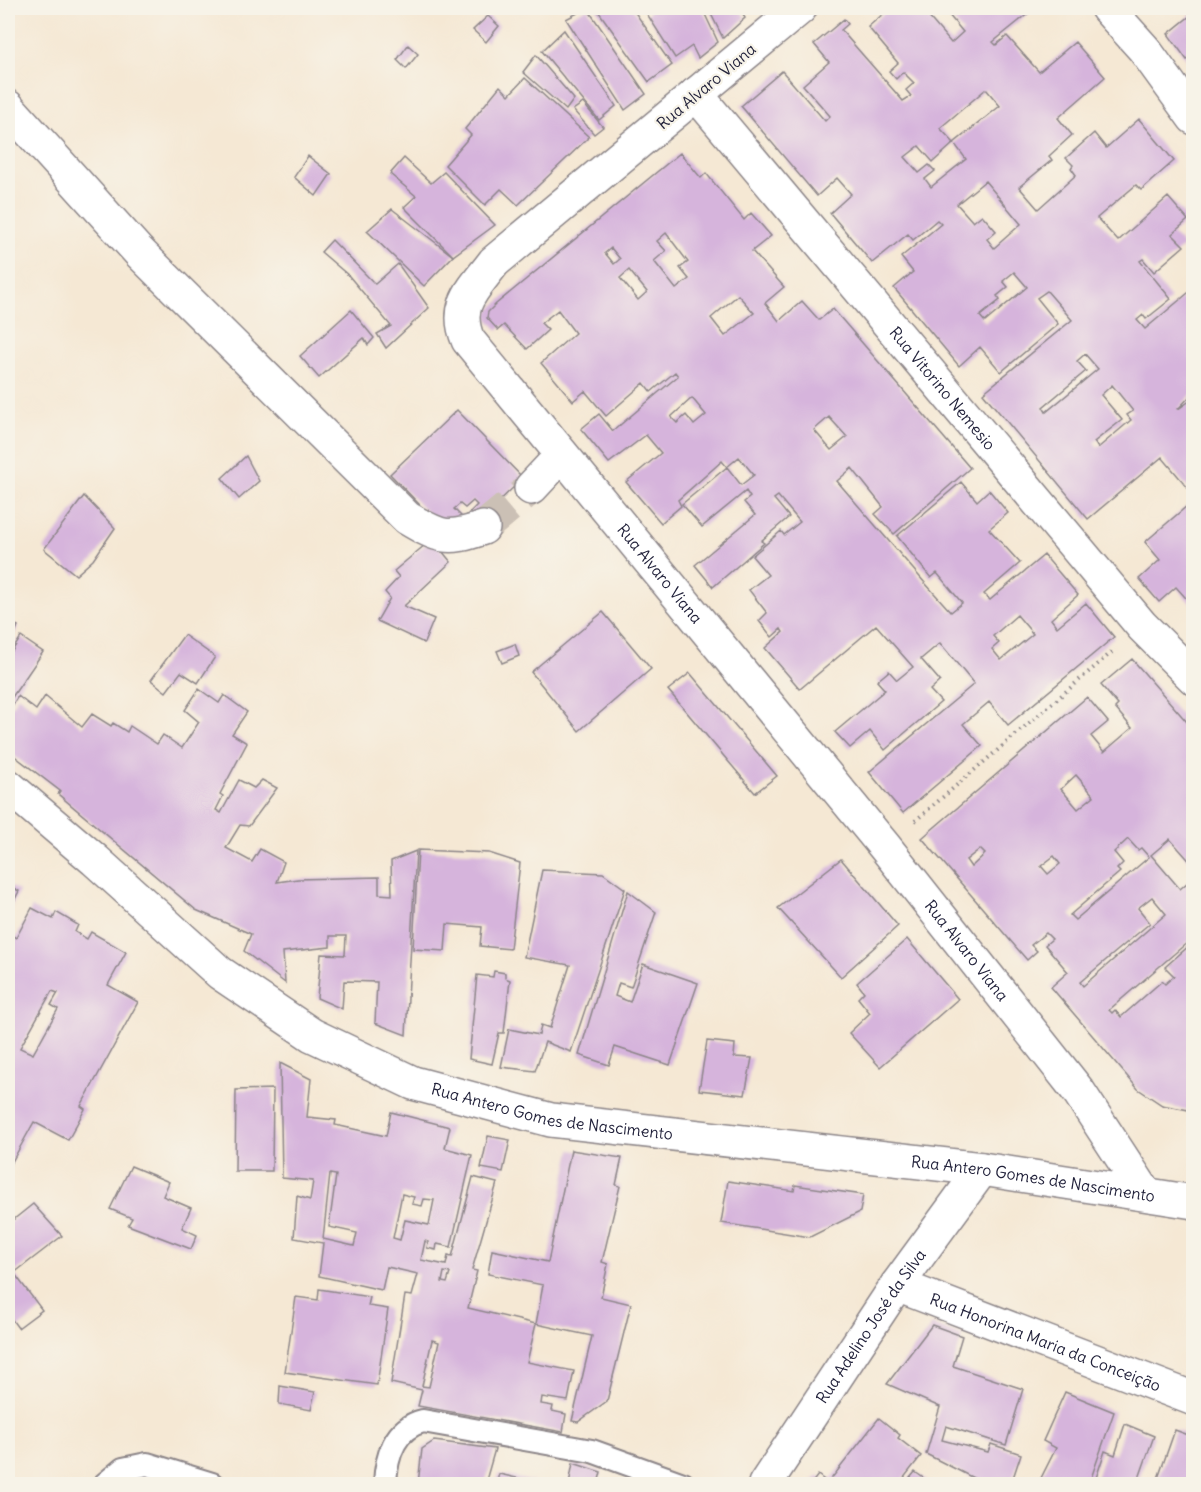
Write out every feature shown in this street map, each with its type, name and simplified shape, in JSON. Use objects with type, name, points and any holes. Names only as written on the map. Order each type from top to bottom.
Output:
[{"type":"street","name":"Rua Alvaro Viana","points":[[800,8],[494,262],[464,307],[461,314],[462,327],[468,340],[885,847],[1079,1092],[1145,1193]]},
{"type":"street","points":[[1107,8],[1144,49],[1194,118]]},
{"type":"street","name":"Rua Vitorino Nemesio","points":[[696,94],[1142,626],[1194,678]]},
{"type":"street","points":[[8,107],[139,252],[407,518],[436,536],[456,537],[483,528]]},
{"type":"street","points":[[531,488],[562,455]]},
{"type":"street","name":"Rua Antero Gomes de Nascimento","points":[[8,786],[95,860],[220,973],[312,1035],[413,1083],[551,1120],[982,1169],[1194,1202]]},
{"type":"street","name":"Rua Adelino José da Silva","points":[[765,1485],[897,1285],[982,1169]]},
{"type":"street","name":"Rua Honorina Maria da Conceição","points":[[897,1285],[1194,1399]]},
{"type":"lane","points":[[385,1485],[392,1448],[401,1432],[411,1424],[423,1421],[592,1451],[683,1485]]},
{"type":"lane","points":[[105,1485],[123,1470],[147,1464],[212,1485]]},
{"type":"path","points":[[885,847],[1142,626]]},
{"type":"building","points":[[587,8],[646,94],[625,110],[566,19]]},
{"type":"building","points":[[596,8],[632,8],[672,65],[649,82]]},
{"type":"building","points":[[654,8],[702,8],[718,42],[698,58],[692,46],[675,58],[647,14]]},
{"type":"building","points":[[708,8],[740,8],[745,18],[723,38]]},
{"type":"building","points":[[890,8],[921,8],[951,43],[963,32],[943,8],[1035,8],[993,42],[996,45],[1007,36],[1039,72],[1075,42],[1105,77],[1058,118],[1072,135],[1049,156],[1052,160],[1019,187],[1038,209],[1076,175],[1071,168],[1073,165],[1066,158],[1094,133],[1106,148],[1139,119],[1174,161],[1141,190],[1136,185],[1097,218],[1118,241],[1168,197],[1188,220],[1172,234],[1184,246],[1154,272],[1143,259],[1140,261],[1171,299],[1146,319],[1143,315],[1137,320],[1145,329],[1194,288],[1194,392],[1177,410],[1194,398],[1194,495],[1162,457],[1088,519],[983,393],[1072,320],[1047,291],[1037,298],[1058,324],[1001,372],[980,347],[959,366],[894,288],[913,272],[901,257],[941,224],[937,220],[913,240],[908,234],[872,263],[830,213],[851,194],[837,178],[817,196],[741,106],[782,71],[825,121],[830,116],[803,85],[829,62],[814,44],[844,19],[848,24],[841,30],[903,101],[911,96],[906,90],[914,83],[903,72],[896,79],[889,71],[898,63],[868,27]],"holes":[[[986,89],[1000,106],[954,143],[940,128]],[[954,143],[966,159],[931,187],[925,179],[935,171],[929,165],[919,173],[905,157],[919,146],[933,162]],[[985,181],[1021,224],[994,248],[987,239],[996,231],[982,215],[973,222],[957,204]],[[1014,272],[1027,287],[985,322],[980,316],[1000,300],[997,296],[1008,287],[1003,281]],[[1085,354],[1098,369],[1046,412],[1043,407],[1086,371],[1077,361]],[[1112,385],[1133,411],[1127,415],[1131,420],[1098,448],[1094,442],[1122,420],[1101,395]]]},
{"type":"building","points":[[1186,8],[1194,8],[1194,56],[1187,60],[1168,34],[1191,15]]},
{"type":"building","points":[[488,16],[499,26],[486,42],[473,30]]},
{"type":"building","points":[[564,30],[616,106],[599,120],[542,51]]},
{"type":"building","points":[[408,45],[418,54],[406,69],[397,60]]},
{"type":"building","points":[[536,55],[574,99],[566,110],[523,72]]},
{"type":"building","points":[[525,78],[589,137],[518,205],[501,189],[485,205],[445,165],[471,135],[465,129],[500,86],[509,95]]},
{"type":"building","points":[[583,103],[603,127],[594,134],[573,110]]},
{"type":"building","points":[[680,153],[701,178],[706,173],[744,220],[751,213],[771,236],[752,251],[784,287],[765,303],[779,321],[802,301],[819,320],[833,309],[970,468],[894,534],[875,514],[883,507],[852,468],[837,481],[951,612],[962,603],[937,573],[931,578],[897,536],[961,482],[977,501],[989,490],[1008,513],[989,529],[1020,563],[984,594],[990,600],[1044,555],[1078,595],[1051,619],[1057,627],[1086,603],[1114,637],[1008,725],[989,702],[963,724],[982,746],[903,813],[869,772],[974,684],[940,643],[921,659],[940,681],[930,690],[941,702],[885,750],[870,731],[850,748],[835,732],[885,690],[877,681],[889,671],[897,680],[913,667],[876,625],[800,689],[765,648],[783,632],[781,629],[772,637],[759,621],[767,613],[749,590],[768,575],[752,556],[781,531],[784,535],[800,522],[778,496],[774,499],[789,517],[761,541],[764,543],[713,587],[695,565],[755,515],[744,502],[750,497],[746,491],[702,527],[682,504],[727,467],[722,461],[678,500],[681,506],[661,523],[626,482],[661,453],[646,435],[609,463],[581,429],[599,414],[613,431],[678,376],[675,372],[651,392],[644,383],[606,416],[585,391],[573,401],[541,363],[575,333],[558,310],[541,323],[548,330],[527,349],[504,325],[498,330],[487,318],[488,312]],"holes":[[[666,233],[688,262],[680,268],[689,279],[676,289],[654,261],[666,251],[657,241]],[[611,248],[620,259],[614,264],[605,253]],[[629,270],[647,292],[638,300],[620,278]],[[738,295],[754,313],[725,336],[711,318]],[[692,398],[706,415],[694,425],[686,415],[677,423],[671,417]],[[829,417],[847,437],[831,450],[814,430]],[[739,457],[754,475],[741,485],[727,467]],[[1017,615],[1033,634],[1001,660],[992,649],[999,643],[993,636]]]},
{"type":"building","points":[[308,156],[331,174],[316,196],[294,177]]},
{"type":"building","points":[[404,158],[431,183],[444,172],[495,225],[453,256],[404,207],[416,196],[390,174]]},
{"type":"building","points":[[392,209],[453,256],[424,286],[367,231]]},
{"type":"building","points":[[332,240],[375,284],[398,264],[429,308],[386,348],[377,334],[391,326],[349,276],[321,252]]},
{"type":"building","points":[[351,310],[374,338],[368,345],[364,338],[319,378],[300,356]]},
{"type":"building","points":[[457,410],[523,478],[476,524],[467,515],[477,505],[473,501],[465,508],[460,504],[454,509],[461,516],[445,531],[390,474]]},
{"type":"building","points":[[246,456],[259,481],[239,499],[222,478]]},
{"type":"building","points":[[84,496],[115,528],[93,560],[76,575],[44,549]]},
{"type":"building","points":[[1194,500],[1194,607],[1176,587],[1159,602],[1139,579],[1160,560],[1145,542]]},
{"type":"building","points":[[432,539],[451,562],[404,606],[434,619],[424,643],[377,621],[390,598],[385,592],[399,577],[394,571]]},
{"type":"building","points":[[603,612],[651,669],[579,731],[531,672]]},
{"type":"building","points":[[8,622],[18,626],[8,649]]},
{"type":"building","points":[[184,635],[215,657],[198,683],[181,672],[166,692],[151,680]]},
{"type":"building","points":[[21,637],[43,652],[8,703],[8,657]]},
{"type":"building","points":[[515,644],[519,656],[502,663],[497,651]]},
{"type":"building","points":[[1132,659],[1194,730],[1194,866],[1170,839],[1151,855],[1180,889],[1194,877],[1194,1111],[1162,1105],[1138,1089],[1051,987],[1068,972],[1045,945],[1052,939],[1046,933],[1031,945],[1037,951],[1027,960],[922,838],[1087,697],[1108,722],[1091,736],[1104,752],[1132,728],[1115,708],[1118,705],[1101,685]],"holes":[[[1076,775],[1094,796],[1078,809],[1061,789]],[[1128,839],[1138,850],[1141,848],[1149,857],[1075,920],[1070,915],[1120,872],[1117,869],[1123,863],[1114,852]],[[980,849],[985,854],[971,867],[966,860]],[[1054,856],[1060,864],[1048,874],[1041,866]],[[1152,897],[1166,914],[1083,986],[1080,982],[1150,923],[1138,908]],[[1189,941],[1191,944],[1165,967],[1174,976],[1165,984],[1162,981],[1121,1017],[1115,1010],[1112,1013],[1109,1010]]]},
{"type":"building","points":[[690,673],[777,776],[755,793],[668,690]]},
{"type":"building","points":[[199,689],[219,703],[224,695],[247,712],[232,734],[247,743],[220,794],[223,796],[216,810],[221,813],[239,780],[254,788],[262,780],[277,788],[249,826],[240,825],[226,848],[252,862],[260,849],[284,862],[277,882],[298,879],[379,877],[379,894],[392,895],[391,861],[416,851],[406,1035],[375,1023],[377,982],[344,981],[342,1009],[317,998],[321,954],[345,955],[346,936],[330,936],[330,947],[283,952],[285,983],[244,951],[251,934],[196,910],[58,794],[60,791],[8,751],[8,712],[18,696],[36,710],[45,696],[82,727],[92,714],[111,726],[113,723],[127,732],[130,726],[157,744],[163,735],[182,748],[199,722],[185,710]]},
{"type":"building","points":[[418,850],[489,853],[520,863],[510,949],[480,946],[482,927],[447,924],[445,951],[413,949]]},
{"type":"building","points":[[841,859],[898,926],[841,977],[778,908]]},
{"type":"building","points":[[542,870],[603,873],[625,889],[571,1052],[545,1042],[535,1071],[501,1067],[509,1029],[539,1035],[541,1025],[550,1028],[570,965],[524,957]]},
{"type":"building","points":[[8,885],[19,891],[8,913]]},
{"type":"building","points":[[628,891],[656,912],[631,987],[619,983],[615,996],[630,1002],[643,964],[698,983],[670,1065],[615,1047],[609,1065],[579,1055]]},
{"type":"building","points":[[32,908],[53,919],[56,912],[78,925],[75,932],[87,939],[91,932],[126,952],[108,985],[138,1002],[81,1106],[85,1109],[68,1140],[34,1122],[8,1169],[8,933],[16,938]],"holes":[[[52,991],[58,993],[51,1005],[58,1009],[33,1054],[20,1048]]]},
{"type":"building","points":[[907,939],[958,999],[880,1067],[849,1033],[870,1013],[858,998],[864,992],[857,983]]},
{"type":"building","points":[[494,971],[505,973],[505,978],[510,980],[504,1033],[499,1033],[492,1064],[469,1059],[477,975],[493,977]]},
{"type":"building","points":[[707,1041],[735,1044],[734,1057],[752,1058],[745,1095],[699,1090]]},
{"type":"building","points":[[280,1063],[311,1079],[307,1117],[336,1120],[335,1125],[386,1136],[391,1112],[450,1127],[445,1148],[472,1155],[451,1247],[437,1244],[436,1250],[427,1248],[428,1242],[425,1241],[421,1260],[446,1265],[448,1256],[452,1257],[473,1177],[497,1183],[472,1270],[477,1271],[468,1308],[536,1324],[527,1362],[574,1371],[568,1401],[542,1397],[541,1404],[553,1406],[552,1411],[566,1414],[563,1432],[418,1406],[422,1390],[391,1383],[405,1295],[412,1296],[418,1274],[387,1267],[382,1290],[319,1276],[323,1243],[294,1238],[297,1196],[310,1200],[313,1181],[282,1178]],"holes":[[[330,1174],[336,1175],[329,1227],[357,1233],[354,1246],[323,1239]],[[402,1194],[414,1197],[412,1204],[422,1206],[424,1199],[434,1200],[429,1225],[405,1220],[400,1240],[393,1238]],[[444,1272],[450,1273],[447,1283],[442,1282]],[[432,1340],[439,1342],[429,1387],[422,1386]]]},
{"type":"building","points":[[273,1089],[272,1171],[235,1171],[236,1090]]},
{"type":"building","points":[[488,1136],[510,1140],[503,1172],[481,1168]]},
{"type":"building","points":[[571,1150],[622,1158],[616,1185],[620,1186],[602,1262],[608,1264],[601,1297],[631,1304],[607,1401],[578,1422],[572,1421],[592,1336],[536,1324],[543,1285],[488,1274],[492,1250],[548,1262]]},
{"type":"building","points":[[131,1166],[169,1182],[163,1196],[191,1208],[182,1228],[197,1235],[191,1249],[128,1225],[132,1218],[110,1209]]},
{"type":"building","points":[[728,1181],[794,1191],[795,1185],[863,1195],[860,1212],[810,1237],[721,1223]]},
{"type":"building","points":[[33,1204],[62,1236],[14,1273],[8,1265],[8,1224]]},
{"type":"building","points":[[14,1273],[42,1310],[18,1328],[10,1317],[8,1319],[8,1277]]},
{"type":"building","points":[[319,1289],[370,1297],[368,1306],[388,1309],[377,1385],[285,1372],[296,1297],[318,1300]]},
{"type":"building","points":[[932,1325],[962,1336],[953,1366],[1023,1389],[1006,1445],[946,1426],[942,1440],[988,1452],[991,1444],[1021,1454],[1011,1484],[985,1484],[926,1454],[940,1407],[887,1384]]},
{"type":"building","points":[[280,1386],[315,1392],[311,1410],[279,1404]]},
{"type":"building","points":[[1065,1392],[1114,1412],[1089,1484],[1038,1484],[1056,1448],[1043,1441]]},
{"type":"building","points":[[879,1418],[900,1435],[898,1438],[921,1456],[899,1484],[811,1484],[818,1475],[828,1483]]},
{"type":"building","points":[[1125,1424],[1154,1436],[1137,1484],[1094,1484],[1105,1451],[1115,1455]]},
{"type":"building","points":[[1175,1430],[1194,1437],[1194,1484],[1156,1484]]},
{"type":"building","points":[[434,1441],[495,1449],[485,1484],[418,1484],[422,1449]]},
{"type":"building","points":[[573,1463],[601,1472],[598,1484],[569,1484]]},
{"type":"building","points":[[915,1472],[932,1484],[905,1484]]},
{"type":"building","points":[[499,1474],[543,1484],[496,1484]]},
{"type":"tunnel","points":[[483,528],[531,488]]}]
